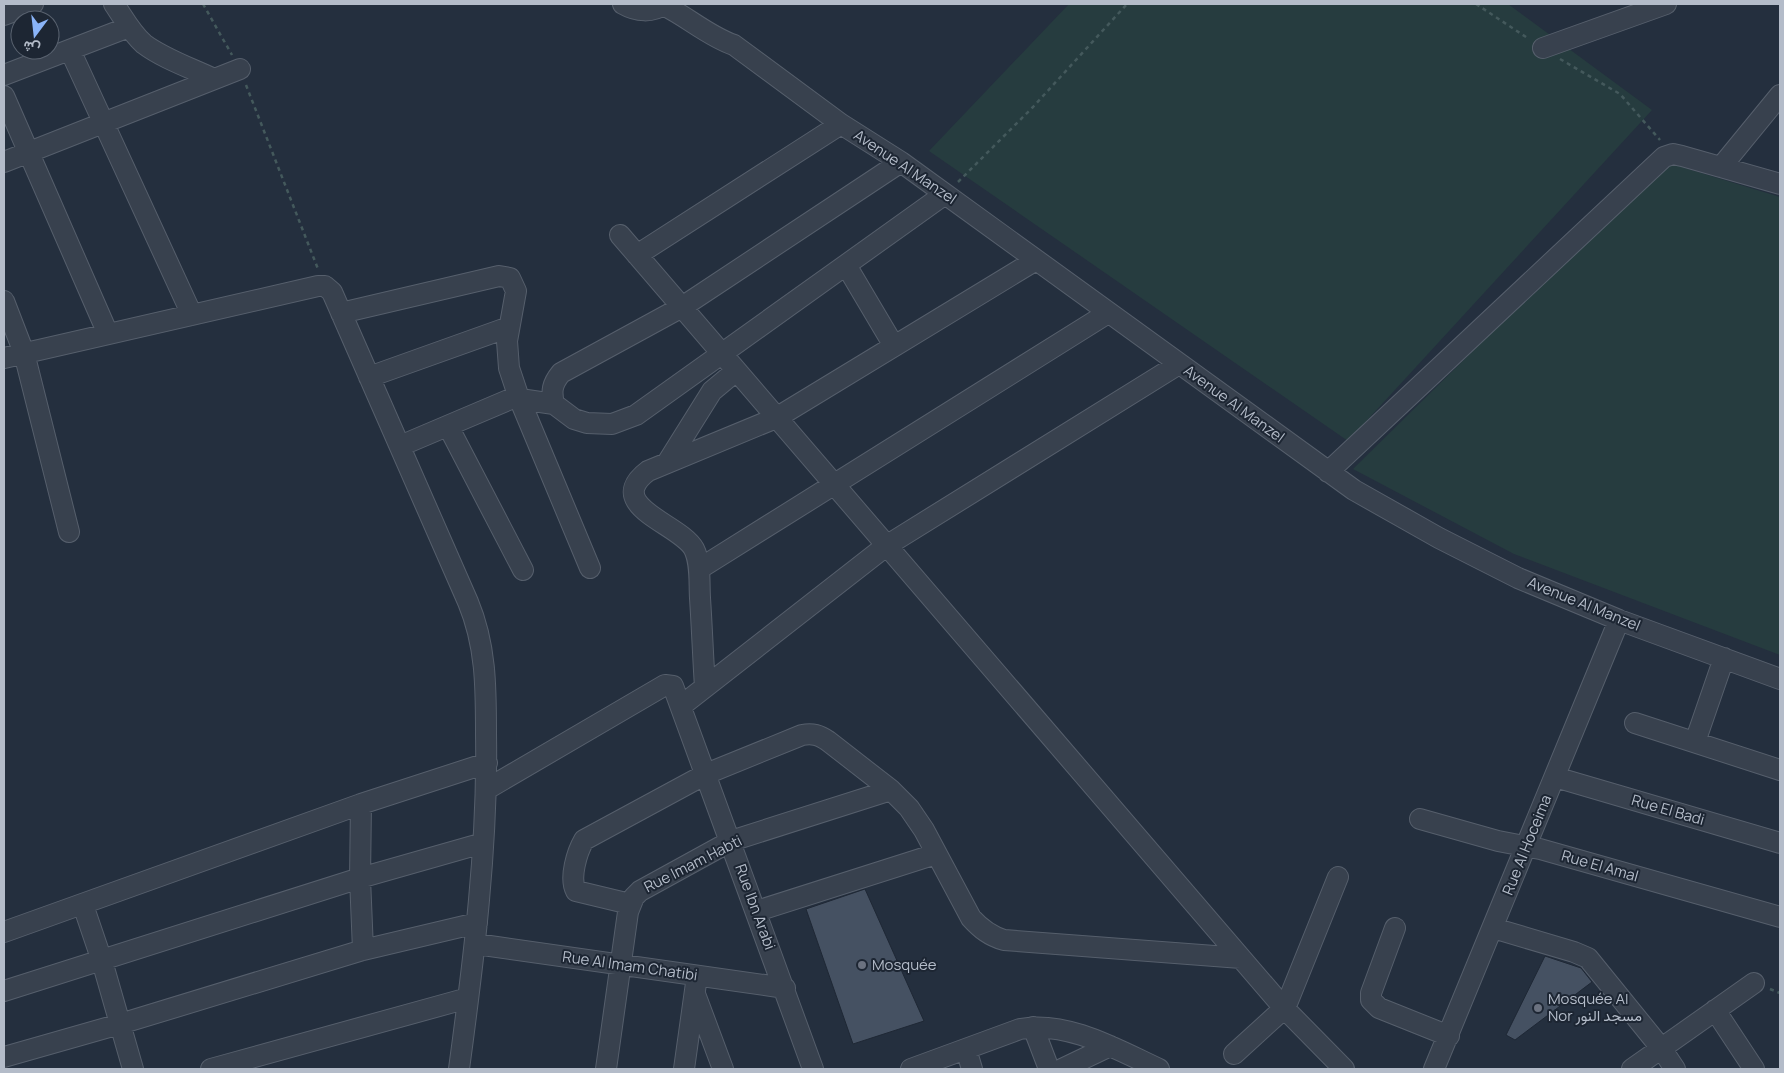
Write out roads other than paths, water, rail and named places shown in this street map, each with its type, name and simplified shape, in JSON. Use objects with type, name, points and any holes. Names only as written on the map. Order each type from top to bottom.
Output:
[{"type":"street","points":[[4,15],[33,4]]},
{"type":"street","points":[[114,4],[129,27],[144,44],[214,79]]},
{"type":"street","points":[[623,4],[641,11],[653,10],[664,5]]},
{"type":"street","name":"Avenue Al Manzel","points":[[692,4],[724,32],[734,45],[841,124],[901,162],[1354,490],[1439,538],[1518,578],[1619,620],[1780,679]]},
{"type":"street","points":[[1543,48],[1666,4]]},
{"type":"street","name":"Avenue Al Manzel","points":[[664,5],[719,40],[734,45]]},
{"type":"street","points":[[4,75],[129,27]]},
{"type":"street","points":[[70,50],[192,315]]},
{"type":"street","points":[[4,162],[104,124],[240,68]]},
{"type":"street","points":[[1721,167],[1780,95]]},
{"type":"street","points":[[4,96],[108,334]]},
{"type":"street","points":[[637,255],[841,124]]},
{"type":"street","points":[[1328,472],[1664,157],[1673,154],[1780,184]]},
{"type":"street","points":[[554,404],[551,393],[554,382],[561,373],[682,307],[901,162]]},
{"type":"street","points":[[400,446],[509,400],[519,398],[554,404],[574,419],[587,423],[606,424],[625,420],[636,415],[945,194]]},
{"type":"street","points":[[620,235],[1284,1008],[1344,1069]]},
{"type":"street","points":[[705,687],[699,569],[693,548],[686,539],[642,509],[636,500],[634,488],[639,478],[648,470],[776,418],[1036,260]]},
{"type":"street","points":[[846,265],[894,346]]},
{"type":"street","points":[[341,313],[505,276],[510,278],[516,291],[509,327],[507,355],[519,398],[590,568]]},
{"type":"street","points":[[4,358],[325,286],[332,292],[468,602],[481,638],[486,676],[487,790],[476,944],[459,1069]]},
{"type":"street","points":[[4,301],[24,353],[69,532]]},
{"type":"street","points":[[699,569],[1108,313]]},
{"type":"street","points":[[369,377],[509,327]]},
{"type":"street","points":[[487,790],[664,685],[673,686],[678,697],[705,687],[886,546],[1179,364]]},
{"type":"street","points":[[667,463],[707,398],[724,380],[736,371]]},
{"type":"street","points":[[448,426],[523,570]]},
{"type":"street","name":"Rue Al Hoceima","points":[[1441,1067],[1449,1036],[1619,620]]},
{"type":"street","points":[[1695,742],[1724,658]]},
{"type":"street","name":"Rue Ibn Arabi","points":[[678,697],[813,1069]]},
{"type":"street","points":[[1636,722],[1780,770]]},
{"type":"street","points":[[630,904],[576,890],[573,880],[579,848],[584,840],[706,774],[811,734],[821,736],[891,790],[914,816],[971,918],[986,932],[1004,940],[1241,958]]},
{"type":"street","points":[[4,932],[84,905],[361,804],[487,763]]},
{"type":"street","name":"Rue El Badi","points":[[1555,776],[1780,843]]},
{"type":"street","name":"Rue Imam Habti","points":[[606,1069],[630,904],[640,891],[731,841],[891,790]]},
{"type":"street","points":[[361,804],[360,878],[363,950]]},
{"type":"street","name":"Rue El Amal","points":[[1420,820],[1526,847],[1780,917]]},
{"type":"street","points":[[4,991],[360,878],[483,843]]},
{"type":"street","points":[[757,911],[936,854]]},
{"type":"street","points":[[1234,1054],[1284,1008],[1292,993],[1338,877]]},
{"type":"street","points":[[84,905],[133,1069]]},
{"type":"street","points":[[4,1057],[120,1024],[363,950],[477,923]]},
{"type":"street","points":[[1395,928],[1371,993],[1371,1000],[1379,1008],[1449,1036]]},
{"type":"street","points":[[1493,928],[1574,952],[1588,958],[1676,1069]]},
{"type":"street","name":"Rue Al Imam Chatibi","points":[[476,944],[620,964],[696,984],[784,988]]},
{"type":"street","points":[[1632,1069],[1754,983]]},
{"type":"street","points":[[684,1069],[696,984]]},
{"type":"street","points":[[696,984],[723,1069]]},
{"type":"street","points":[[210,1069],[468,998]]},
{"type":"street","points":[[1715,1010],[1754,1069]]},
{"type":"street","points":[[1033,1027],[1048,1069]]},
{"type":"street","points":[[911,1069],[1020,1029],[1033,1027],[1060,1030],[1110,1046],[1159,1069]]},
{"type":"street","points":[[1062,1069],[1110,1046]]},
{"type":"street","points":[[966,1049],[972,1069]]},
{"type":"place","name":"Mosquée","points":[[862,965]]},
{"type":"place","name":"Mosquée Al Nor مسجد النور","points":[[1538,1008]]}]
